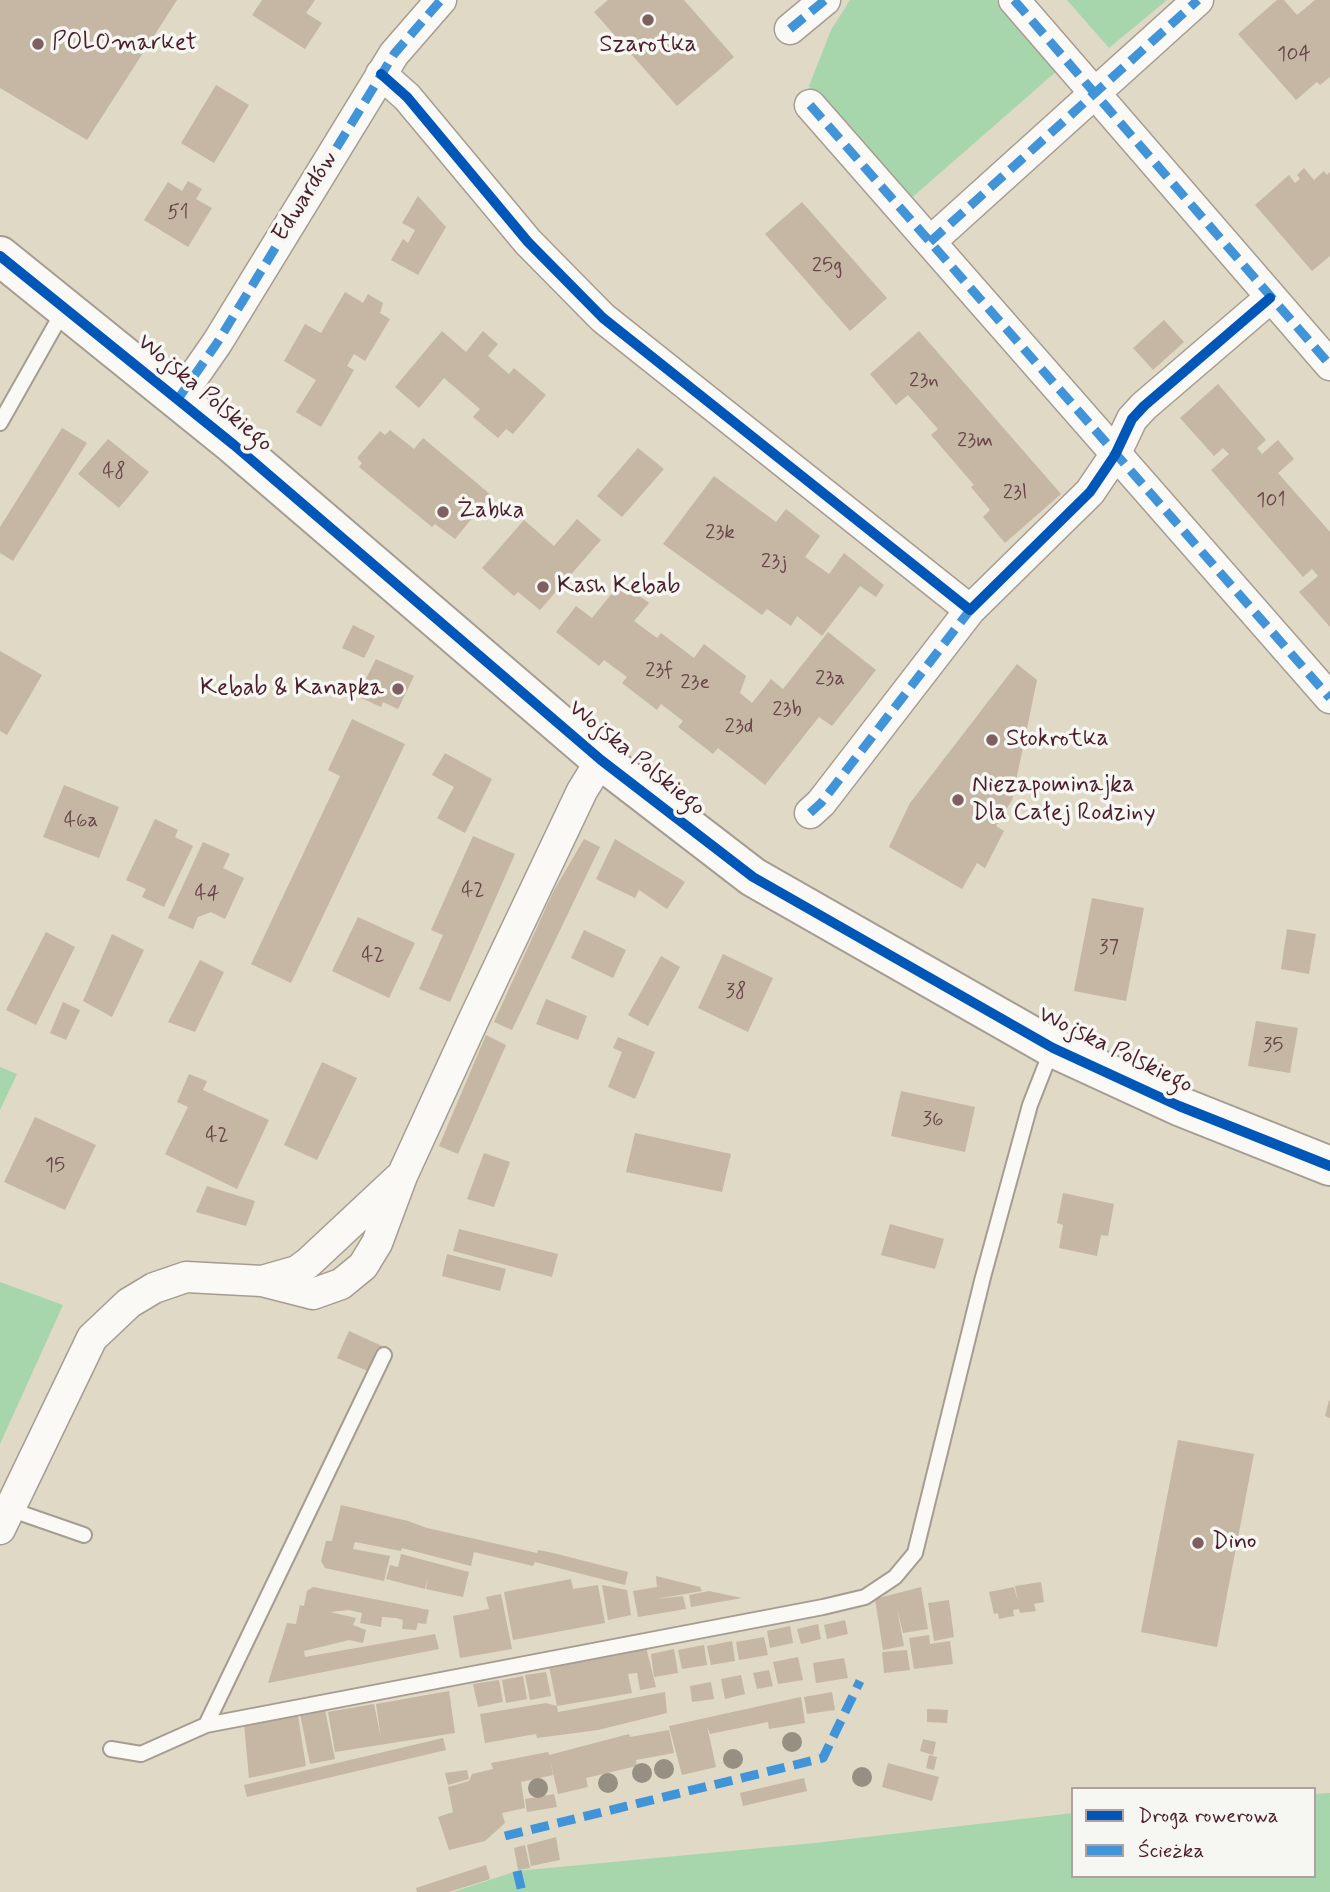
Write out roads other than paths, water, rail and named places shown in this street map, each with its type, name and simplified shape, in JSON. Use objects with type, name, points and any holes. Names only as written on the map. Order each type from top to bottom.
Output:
[{"type":"street","points":[[790,29],[825,0]]},
{"type":"street","points":[[1014,0],[1330,365]]},
{"type":"street","points":[[930,242],[1198,0]]},
{"type":"street","name":"Edwardów","points":[[178,400],[382,74],[437,1]]},
{"type":"street","points":[[382,74],[407,97],[528,242],[603,318],[970,610]]},
{"type":"street","points":[[810,105],[1330,698]]},
{"type":"street","name":"Wojska Polskiego","points":[[0,256],[178,400],[601,760],[753,877],[1053,1048],[1180,1106],[1330,1166]]},
{"type":"street","points":[[810,813],[821,803],[970,610],[1090,492],[1115,455],[1132,419],[1270,298]]},
{"type":"street","points":[[4,1519],[76,1366],[92,1338],[129,1303],[154,1288],[186,1277],[262,1281],[307,1294],[330,1289],[357,1273],[377,1243],[402,1175],[571,815],[601,760]]},
{"type":"street","points":[[262,1281],[298,1271],[308,1264],[402,1175]]},
{"type":"lane","points":[[0,423],[66,308]]},
{"type":"lane","points":[[111,1749],[141,1754],[206,1725],[822,1607],[864,1597],[895,1577],[915,1553],[983,1277],[1030,1105],[1053,1048]]},
{"type":"lane","points":[[206,1725],[384,1355]]},
{"type":"lane","points":[[4,1519],[84,1535]]},
{"type":"place","name":"Szarotka","points":[[648,20]]},
{"type":"place","name":"POLOmarket","points":[[38,44]]},
{"type":"place","name":"Żabka","points":[[443,512]]},
{"type":"place","name":"Kash Kebab","points":[[543,587]]},
{"type":"place","name":"Kebab & Kanapka","points":[[398,689]]},
{"type":"place","name":"Stokrotka","points":[[992,740]]},
{"type":"place","name":"Niezapominajka Dla Całej Rodziny","points":[[958,800]]},
{"type":"place","name":"Dino","points":[[1198,1543]]}]
